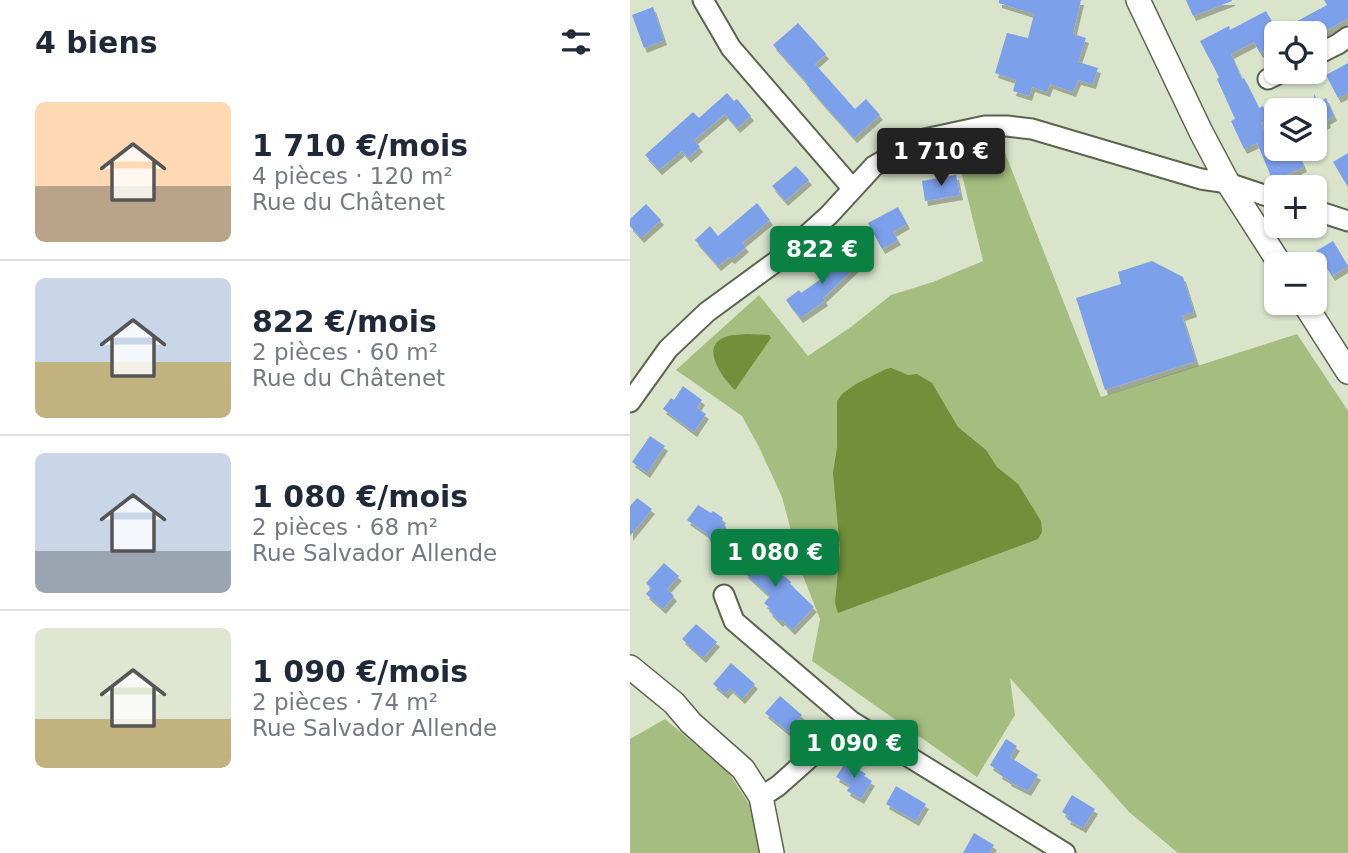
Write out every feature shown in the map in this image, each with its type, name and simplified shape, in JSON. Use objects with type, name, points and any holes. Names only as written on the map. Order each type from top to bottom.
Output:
[{"type":"street","points":[[703,0],[731,48],[853,189]]},
{"type":"street","points":[[1138,0],[1228,183],[1272,252]]},
{"type":"street","points":[[1327,50],[1348,37]]},
{"type":"street","points":[[630,402],[668,349],[707,312],[785,255],[830,215],[874,166],[920,139],[985,125],[1032,130],[1264,195]]},
{"type":"street","points":[[1327,214],[1348,220]]},
{"type":"street","points":[[1312,315],[1348,372]]},
{"type":"street","points":[[724,595],[734,621],[851,721],[1065,853]]},
{"type":"street","points":[[630,667],[674,703],[691,723],[743,769],[761,797],[772,853]]},
{"type":"street","points":[[761,797],[778,786],[851,721]]},
{"type":"shaded area","points":[[1003,148],[1101,397],[1297,334],[1348,411],[1348,853],[1178,853],[1129,812],[1010,678],[1015,715],[977,777],[812,661],[820,619],[803,576],[782,497],[759,447],[742,416],[676,370],[759,295],[808,356],[891,295],[933,282],[983,261],[956,150]]},
{"type":"shaded area","points":[[769,335],[771,338],[735,390],[716,364],[714,349],[716,343],[726,337]]},
{"type":"shaded area","points":[[891,368],[908,375],[917,374],[932,383],[958,427],[986,450],[997,467],[1018,484],[1041,521],[1042,532],[1038,539],[838,613],[835,603],[840,550],[833,473],[837,447],[837,401],[856,384]]},
{"type":"shaded area","points":[[665,719],[729,773],[754,812],[761,853],[630,853],[630,739]]},
{"type":"building","points":[[999,0],[1081,0],[1073,34],[1086,38],[1078,62],[1098,68],[1093,84],[1078,80],[1073,92],[1050,84],[1047,92],[1032,87],[1029,96],[1013,91],[1016,80],[995,73],[1007,33],[1028,38],[1034,14],[999,3]]},
{"type":"building","points":[[1186,0],[1232,0],[1232,1],[1193,16]]},
{"type":"building","points":[[1324,0],[1348,0],[1348,18],[1327,30],[1327,21],[1297,21],[1327,5]]},
{"type":"building","points":[[653,7],[664,40],[644,48],[632,15]]},
{"type":"building","points":[[1266,11],[1272,21],[1264,21],[1264,51],[1260,53],[1254,42],[1231,54],[1259,108],[1263,106],[1264,108],[1264,122],[1261,123],[1264,130],[1264,160],[1257,143],[1244,149],[1231,121],[1235,119],[1217,79],[1219,77],[1200,41],[1229,26],[1230,30]]},
{"type":"building","points":[[798,23],[826,54],[815,64],[855,109],[866,99],[880,115],[854,138],[773,45]]},
{"type":"building","points":[[1348,63],[1348,93],[1338,98],[1327,74]]},
{"type":"building","points":[[727,93],[734,101],[737,99],[751,116],[737,128],[725,114],[694,140],[700,147],[688,158],[682,151],[659,170],[645,155],[693,112],[699,118]]},
{"type":"building","points":[[1327,100],[1334,116],[1327,120]]},
{"type":"building","points":[[1348,153],[1348,187],[1333,162]]},
{"type":"building","points":[[1265,161],[1302,161],[1304,167],[1286,175],[1270,175]]},
{"type":"building","points":[[796,166],[809,180],[785,201],[772,186]]},
{"type":"building","points":[[956,175],[960,195],[925,201],[922,181]]},
{"type":"building","points":[[757,203],[770,220],[742,243],[746,247],[718,266],[695,240],[710,226],[718,236]]},
{"type":"building","points":[[646,204],[661,220],[641,238],[630,226],[630,219]]},
{"type":"building","points":[[898,207],[907,224],[893,232],[898,240],[882,249],[868,223]]},
{"type":"building","points":[[1333,241],[1348,266],[1332,276],[1327,268],[1327,252],[1316,251]]},
{"type":"building","points":[[843,251],[857,266],[823,298],[825,301],[800,318],[786,300],[828,274],[823,269]]},
{"type":"building","points":[[1152,261],[1183,277],[1194,312],[1182,316],[1196,361],[1105,390],[1076,298],[1121,284],[1118,272]]},
{"type":"building","points":[[683,386],[702,400],[697,408],[706,414],[694,432],[663,409],[671,398],[674,400]]},
{"type":"building","points":[[650,436],[665,446],[647,473],[632,462]]},
{"type":"building","points":[[637,498],[652,509],[630,536],[630,506]]},
{"type":"building","points":[[698,505],[723,518],[729,536],[712,545],[707,534],[687,520]]},
{"type":"building","points":[[744,548],[749,548],[758,557],[760,555],[814,607],[792,630],[769,611],[771,609],[764,603],[770,596],[734,559]]},
{"type":"building","points":[[664,563],[679,576],[667,589],[674,596],[663,609],[646,594],[651,588],[646,583]]},
{"type":"building","points":[[696,624],[717,642],[703,658],[682,639]]},
{"type":"building","points":[[731,663],[755,684],[742,699],[730,688],[725,694],[713,684]]},
{"type":"building","points":[[780,696],[802,715],[788,732],[765,713]]},
{"type":"building","points":[[1006,739],[1017,746],[1010,757],[1038,775],[1028,791],[1008,781],[990,765]]},
{"type":"building","points":[[846,762],[866,774],[864,776],[872,781],[861,799],[847,791],[850,785],[836,777]]},
{"type":"building","points":[[896,786],[926,804],[916,821],[886,804]]},
{"type":"building","points":[[1072,795],[1095,809],[1083,828],[1067,819],[1069,816],[1062,812]]},
{"type":"building","points":[[974,833],[994,845],[989,853],[963,853]]}]
